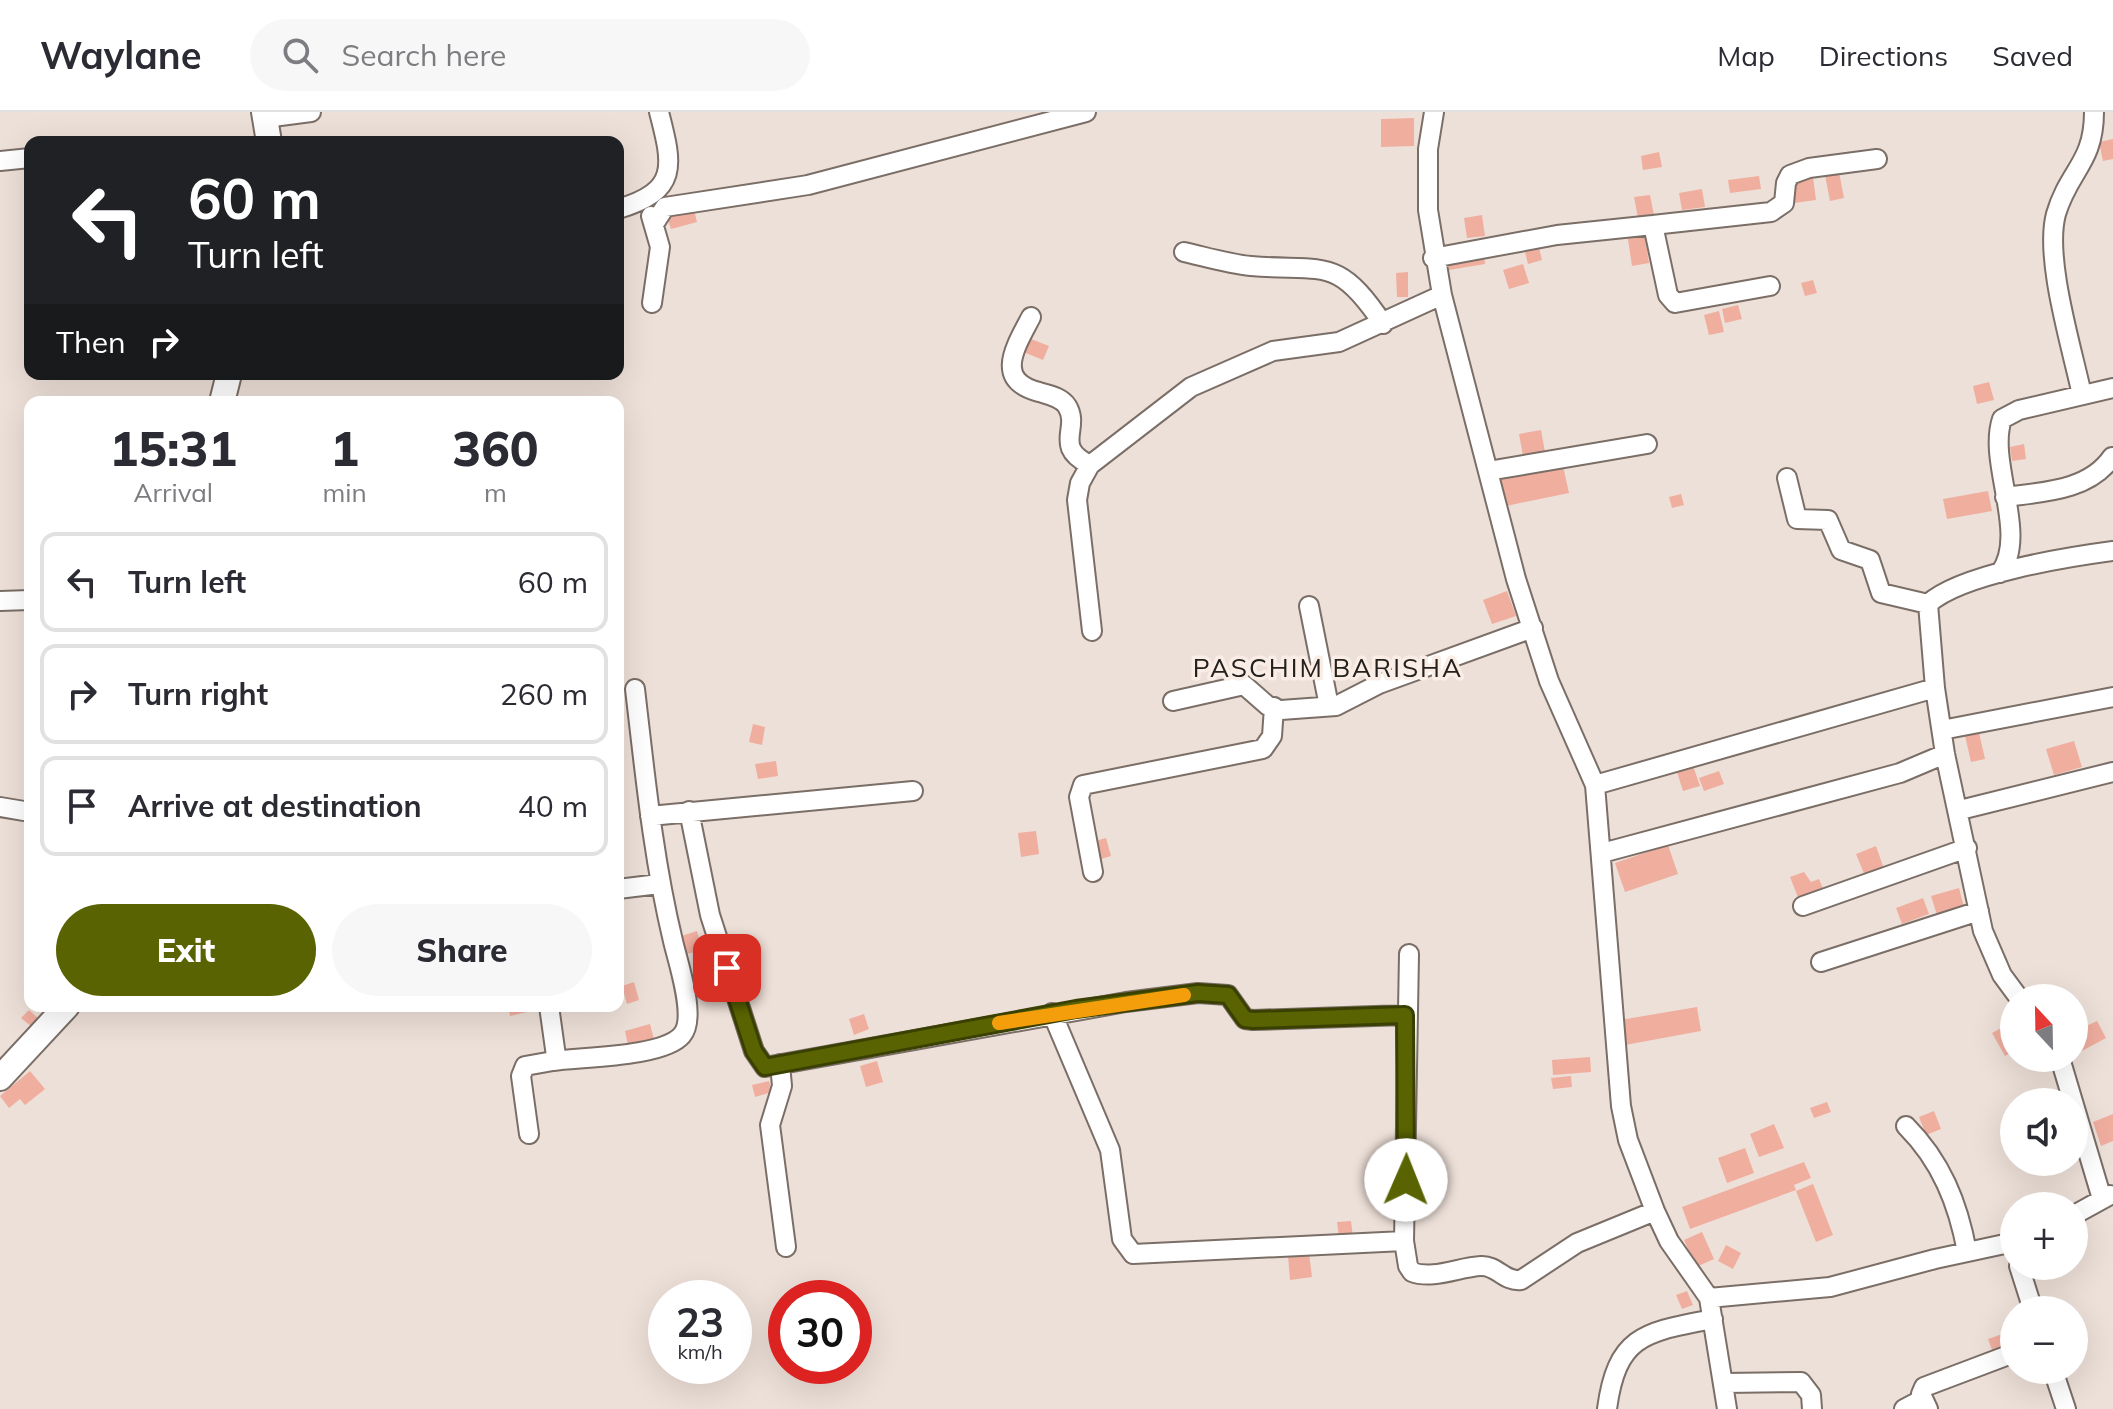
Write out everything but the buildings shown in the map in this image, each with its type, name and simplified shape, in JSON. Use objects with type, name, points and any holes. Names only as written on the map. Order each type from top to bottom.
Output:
[{"type":"street","points":[[266,124],[311,112]]},
{"type":"street","points":[[624,207],[644,200],[666,183],[670,170],[659,112]]},
{"type":"street","points":[[654,224],[665,207],[808,185],[1086,112]]},
{"type":"street","points":[[1434,112],[1427,175],[1433,258],[1488,471],[1549,681],[1595,785],[1621,1106],[1628,1140],[1655,1211],[1676,1252],[1709,1298],[1727,1409]]},
{"type":"street","points":[[2082,395],[2053,257],[2053,231],[2068,186],[2092,147],[2094,112]]},
{"type":"street","points":[[0,161],[24,159]]},
{"type":"street","points":[[1433,258],[1557,235],[1771,212],[1784,203],[1790,175],[1809,168],[1877,159]]},
{"type":"street","points":[[644,200],[660,247],[652,303]]},
{"type":"street","points":[[1653,225],[1668,295],[1675,303],[1770,286]]},
{"type":"street","points":[[1184,252],[1251,266],[1325,269],[1355,286],[1383,324]]},
{"type":"street","points":[[1092,631],[1077,516],[1080,483],[1090,465],[1172,399],[1220,373],[1273,351],[1339,342],[1442,295]]},
{"type":"street","points":[[1031,317],[1010,358],[1012,370],[1024,387],[1054,396],[1066,404],[1070,415],[1071,449],[1090,465]]},
{"type":"street","points":[[2000,573],[2011,552],[1999,427],[2002,419],[2019,410],[2113,388]]},
{"type":"street","points":[[1488,471],[1647,444]]},
{"type":"street","points":[[2005,497],[2068,487],[2098,474],[2112,457]]},
{"type":"street","points":[[1787,478],[1797,519],[1828,520],[1841,550],[1861,554],[1870,560],[1878,589],[1886,596],[1928,604],[1943,593],[2000,573],[2113,551]]},
{"type":"street","points":[[0,601],[24,600]]},
{"type":"street","points":[[1928,604],[1935,688],[1945,754],[1960,810],[1979,911],[1994,961],[2010,984]]},
{"type":"street","points":[[1309,606],[1329,706]]},
{"type":"street","points":[[1173,701],[1244,685],[1274,707],[1288,711],[1342,705],[1379,684],[1533,628]]},
{"type":"street","points":[[1595,785],[1935,688]]},
{"type":"street","points":[[529,1134],[522,1069],[530,1063],[620,1054],[681,1037],[689,1015],[659,884],[635,689]]},
{"type":"street","points":[[1942,730],[2113,697]]},
{"type":"street","points":[[1093,872],[1079,797],[1083,785],[1263,749],[1272,736],[1274,707]]},
{"type":"street","points":[[1602,853],[1900,773],[1945,754]]},
{"type":"street","points":[[1960,810],[2113,772]]},
{"type":"street","points":[[650,816],[913,791]]},
{"type":"street","points":[[0,807],[24,811]]},
{"type":"street","points":[[689,811],[710,915],[754,1051],[765,1067],[1052,1013],[1218,992],[1228,995],[1245,1019],[1253,1020],[1405,1015]]},
{"type":"street","points":[[1803,906],[1967,848]]},
{"type":"street","points":[[624,888],[659,884]]},
{"type":"street","points":[[1821,962],[1979,911]]},
{"type":"street","points":[[1409,954],[1405,1015],[1404,1241],[1408,1266],[1418,1274],[1482,1266],[1513,1281],[1529,1276],[1577,1243],[1655,1211]]},
{"type":"street","points":[[0,1078],[61,1012]]},
{"type":"street","points":[[550,1012],[557,1050],[553,1061]]},
{"type":"street","points":[[1052,1013],[1110,1150],[1122,1239],[1133,1254],[1404,1241]]},
{"type":"street","points":[[780,1064],[782,1086],[770,1125],[786,1247]]},
{"type":"street","points":[[2065,1072],[2107,1196],[2088,1207]]},
{"type":"street","points":[[1906,1126],[1931,1153],[1944,1176],[1962,1222],[1967,1252]]},
{"type":"street","points":[[1709,1298],[1830,1287],[1967,1252],[2000,1248]]},
{"type":"street","points":[[1607,1409],[1611,1378],[1618,1359],[1636,1341],[1665,1328],[1713,1319]]},
{"type":"street","points":[[1904,1409],[1926,1404],[1924,1387],[2000,1358]]},
{"type":"street","points":[[1724,1383],[1801,1382],[1811,1395],[1812,1409]]},
{"type":"street","points":[[2058,1384],[2066,1409]]},
{"type":"slow traffic","points":[[999,1023],[1184,995]]},
{"type":"district","name":"PASCHIM BARISHA","points":[[1328,667]]},
{"type":"route","points":[[727,968],[754,1051],[765,1067],[837,1051],[1032,1017],[1198,993],[1228,995],[1245,1019],[1253,1020],[1405,1015],[1406,1180]]}]
